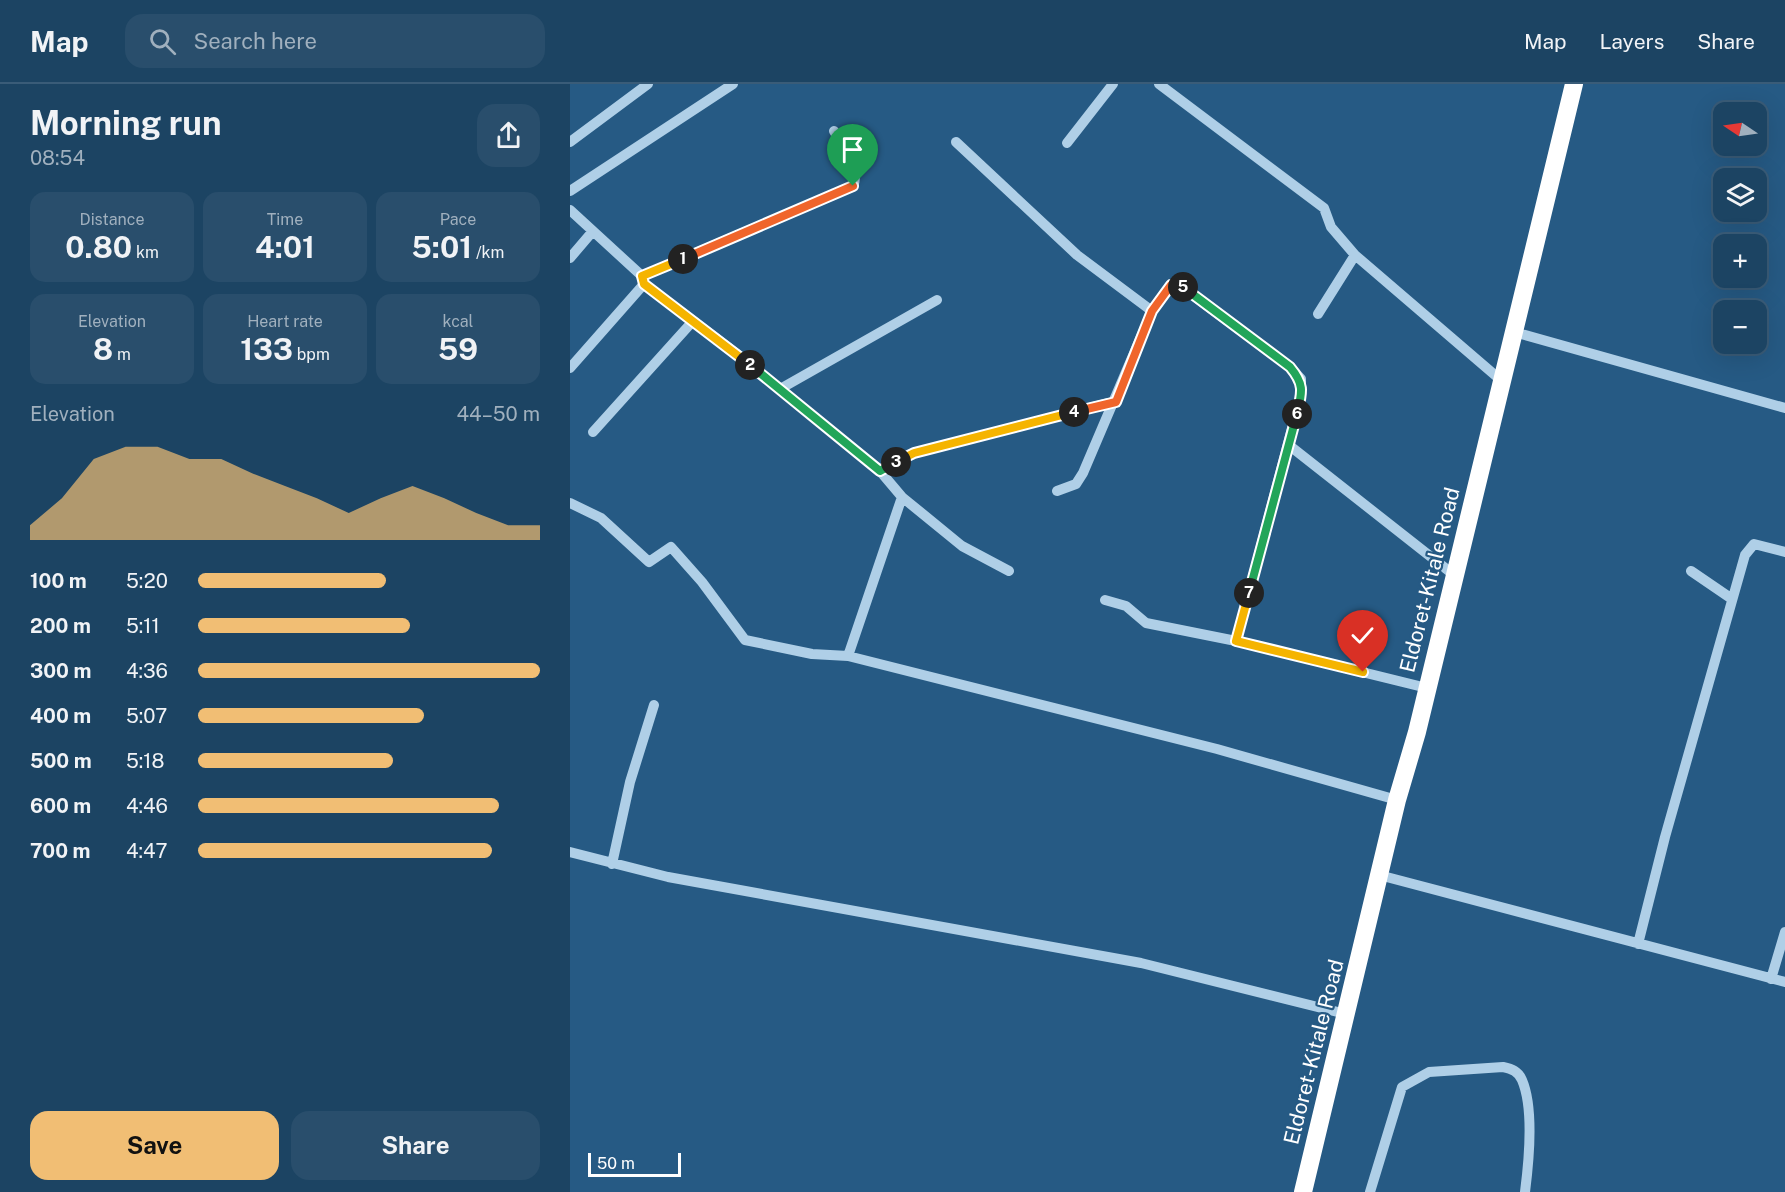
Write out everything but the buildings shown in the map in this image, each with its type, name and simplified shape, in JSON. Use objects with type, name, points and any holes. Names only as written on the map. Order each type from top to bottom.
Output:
[{"type":"highway","name":"Eldoret-Kitale Road","points":[[1303,1192],[1397,800],[1503,382],[1574,84]]},
{"type":"street","points":[[570,142],[648,84]]},
{"type":"street","points":[[570,191],[733,84]]},
{"type":"street","points":[[1067,143],[1113,84]]},
{"type":"street","points":[[1159,84],[1324,208],[1331,227],[1355,255],[1503,382]]},
{"type":"street","points":[[570,368],[643,280],[853,186],[856,178],[855,168],[834,131]]},
{"type":"street","points":[[956,142],[1077,255],[1152,311]]},
{"type":"street","points":[[570,210],[643,280],[880,471],[902,497],[962,546],[1009,571]]},
{"type":"street","points":[[570,258],[593,231]]},
{"type":"street","points":[[1318,314],[1355,255]]},
{"type":"street","points":[[1057,491],[1076,484],[1080,479],[1116,402],[1152,311],[1171,285],[1183,288],[1290,367],[1301,379],[1301,394],[1290,446],[1236,641]]},
{"type":"street","points":[[780,389],[937,300]]},
{"type":"street","points":[[592,432],[693,321]]},
{"type":"street","points":[[1514,332],[1785,408]]},
{"type":"street","points":[[880,471],[914,453],[1116,402]]},
{"type":"street","points":[[1290,446],[1454,574]]},
{"type":"street","points":[[848,656],[902,497]]},
{"type":"street","points":[[570,502],[601,518],[649,562],[671,547],[702,582],[745,640],[812,654],[848,656],[1217,749],[1397,800]]},
{"type":"street","points":[[1638,944],[1665,837],[1745,555],[1754,544],[1785,552]]},
{"type":"street","points":[[1691,572],[1732,599]]},
{"type":"street","points":[[1105,600],[1126,606],[1146,623],[1236,641],[1427,688]]},
{"type":"street","points":[[612,864],[630,782],[654,705]]},
{"type":"street","points":[[570,852],[612,864],[691,881],[1141,963],[1346,1014]]},
{"type":"street","points":[[1379,875],[1785,982]]},
{"type":"street","points":[[1772,979],[1785,932]]},
{"type":"street","points":[[1370,1192],[1402,1087],[1429,1072],[1503,1067],[1514,1069],[1521,1079],[1527,1106],[1525,1192]]},
{"type":"route","points":[[853,186],[642,276],[644,284],[736,354],[880,471],[914,453],[1116,402],[1152,311],[1171,285],[1183,288],[1290,367],[1301,379],[1301,394],[1290,446],[1236,641],[1363,672]]}]
